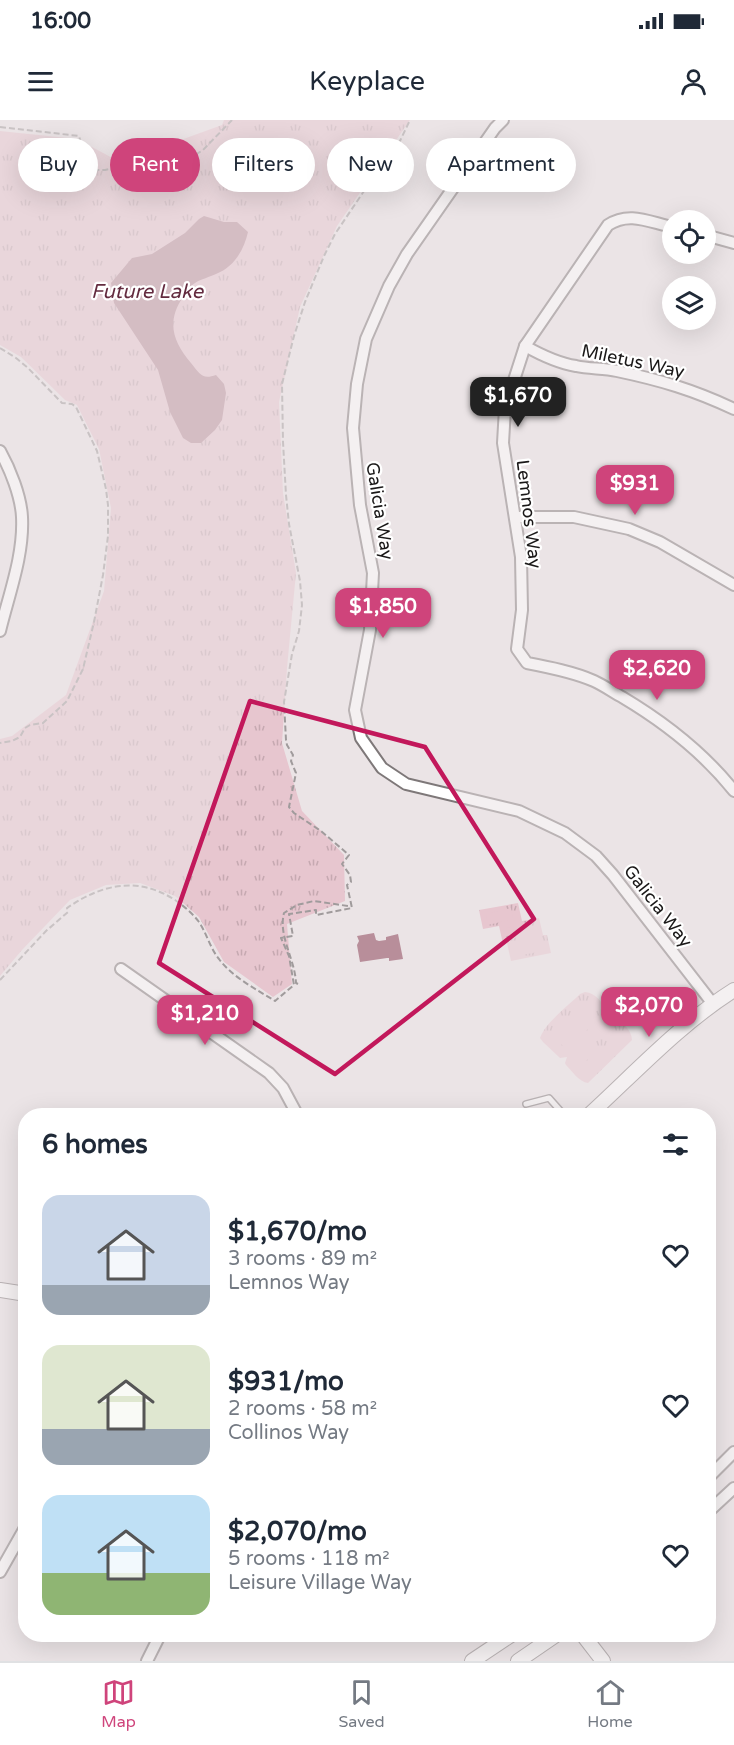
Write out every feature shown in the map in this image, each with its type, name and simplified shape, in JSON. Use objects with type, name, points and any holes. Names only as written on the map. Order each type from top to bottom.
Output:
[{"type":"street","name":"Galicia Way","points":[[503,120],[406,254],[366,339],[357,384],[353,428],[360,505],[373,573],[370,630],[355,710],[361,738],[382,768],[406,784],[519,811],[573,838],[596,856],[613,875],[713,1004]]},
{"type":"street","name":"Lemnos Way","points":[[662,225],[632,218],[618,218],[608,225],[525,346],[505,408],[503,443],[520,557],[522,610],[517,649],[527,663],[594,681],[651,714],[685,740],[734,791]]},
{"type":"street","points":[[716,238],[734,243]]},
{"type":"street","name":"Miletus Way","points":[[525,346],[550,360],[614,370],[676,385],[705,395],[734,409]]},
{"type":"street","points":[[0,451],[11,472],[22,516],[20,552],[0,631]]},
{"type":"street","points":[[515,517],[574,517],[629,529],[660,542],[734,585]]},
{"type":"street","points":[[121,969],[269,1073],[283,1088],[294,1108]]},
{"type":"street","points":[[597,1108],[665,1045],[713,1004],[734,990]]},
{"type":"street","points":[[0,1290],[18,1293]]},
{"type":"street","points":[[716,1470],[734,1452]]},
{"type":"street","points":[[716,1505],[734,1488]]},
{"type":"street","points":[[0,1572],[18,1540]]},
{"type":"street","points":[[147,1661],[156,1642]]},
{"type":"street","points":[[472,1661],[500,1642]]},
{"type":"street","points":[[518,1661],[546,1642]]},
{"type":"street","points":[[588,1642],[603,1661]]},
{"type":"lane","points":[[526,1104],[549,1098],[558,1108]]},
{"type":"path","points":[[0,127],[79,136],[88,166],[97,170],[124,166],[160,172],[171,170],[203,150],[232,120]]},
{"type":"path","points":[[0,980],[46,931],[68,912],[67,908],[83,897],[112,887],[131,885],[150,888],[166,894],[181,904],[200,923],[219,959],[227,968],[275,1001],[294,985],[289,956],[281,938],[293,936],[289,914],[316,910],[316,915],[352,908],[347,885],[351,882],[350,874],[342,864],[349,855],[289,807],[296,773],[291,761],[293,755],[286,740],[284,702],[302,605],[286,495],[282,384],[297,327],[324,256],[335,234],[389,154],[398,145],[410,120]]},
{"type":"path","points":[[0,348],[28,368],[62,403],[76,407],[97,451],[106,489],[108,536],[103,574],[82,669],[67,701],[43,723],[30,725],[12,741],[0,743]]},
{"type":"path","points":[[298,984],[282,923],[284,913],[297,905],[314,901],[348,906]]},
{"type":"highlighted area","points":[[250,701],[425,747],[534,919],[335,1074],[159,963]]},
{"type":"green space","points":[[224,120],[410,120],[398,138],[327,138],[327,192],[360,192],[337,226],[300,307],[279,402],[283,493],[296,573],[282,743],[302,811],[344,855],[345,901],[287,924],[292,984],[273,997],[224,962],[199,917],[175,896],[140,883],[106,885],[70,900],[0,976],[0,739],[12,736],[66,695],[104,591],[111,508],[99,449],[77,405],[65,400],[21,357],[0,345],[0,131],[67,138],[18,138],[18,192],[98,192],[98,150],[110,157],[110,192],[200,192],[200,138],[186,138],[222,125]]},
{"type":"green space","points":[[518,903],[522,921],[539,918],[543,935],[547,935],[551,953],[511,961],[507,943],[503,944],[499,926],[483,929],[479,910]]},
{"type":"green space","points":[[511,908],[513,919],[488,925],[486,914]]},
{"type":"green space","points":[[531,923],[533,934],[509,939],[506,928]]},
{"type":"green space","points":[[540,940],[542,951],[518,956],[515,945]]},
{"type":"green space","points":[[585,992],[598,999],[608,1010],[608,1016],[611,1015],[625,1025],[632,1040],[588,1083],[579,1078],[566,1065],[567,1057],[560,1058],[540,1038],[552,1020]]},
{"type":"green space","points":[[584,1003],[599,1018],[567,1050],[552,1035]]},
{"type":"green space","points":[[609,1025],[626,1042],[617,1050],[600,1033]]},
{"type":"green space","points":[[590,1041],[598,1049],[579,1068],[571,1060]]},
{"type":"green space","points":[[602,1052],[610,1061],[591,1079],[583,1071]]},
{"type":"water","name":"Future Lake","points":[[204,216],[224,222],[237,222],[248,232],[241,251],[233,262],[222,271],[193,284],[183,297],[175,315],[174,332],[185,355],[202,375],[207,377],[216,375],[224,384],[226,393],[222,420],[215,430],[201,443],[191,443],[183,438],[170,412],[158,370],[114,303],[111,283],[132,258],[152,254],[185,233]]},
{"type":"water","points":[[374,933],[376,940],[379,941],[398,934],[403,959],[389,961],[387,958],[360,962],[357,936]]}]
